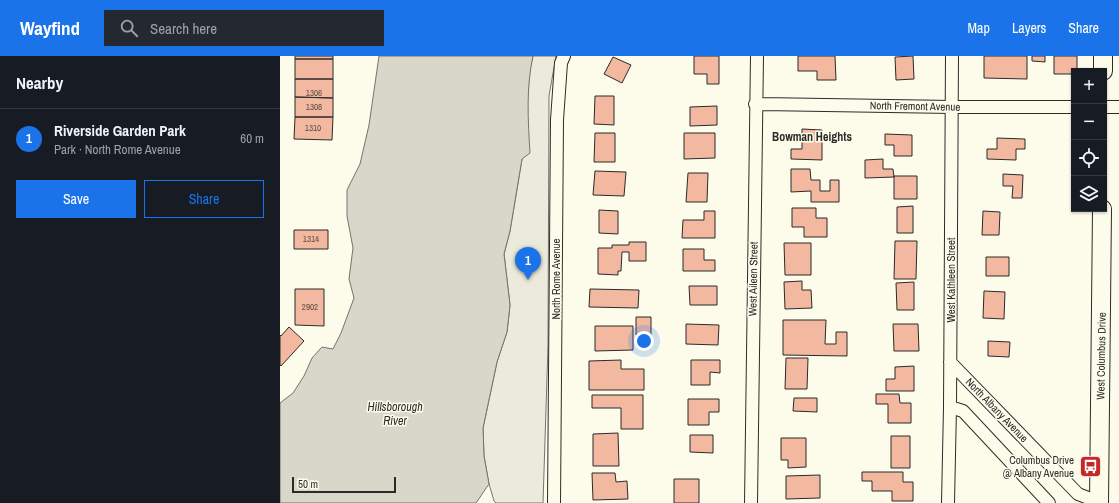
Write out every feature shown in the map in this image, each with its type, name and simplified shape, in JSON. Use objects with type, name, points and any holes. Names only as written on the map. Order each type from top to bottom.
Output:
[{"type":"main road","points":[[1103,56],[1103,68]]},
{"type":"main road","name":"West Columbus Drive","points":[[1099,503],[1102,212]]},
{"type":"street","name":"North Rome Avenue","points":[[554,503],[557,120],[561,63],[564,56]]},
{"type":"street","name":"West Aileen Street","points":[[751,503],[756,56]]},
{"type":"street","name":"West Kathleen Street","points":[[948,503],[952,56]]},
{"type":"street","name":"North Fremont Avenue","points":[[755,104],[1071,107]]},
{"type":"street","points":[[1107,107],[1119,107]]},
{"type":"street","name":"North Albany Avenue","points":[[950,362],[1078,494],[1099,503]]},
{"type":"street","points":[[950,407],[963,411],[1049,503]]},
{"type":"shaded area","points":[[533,56],[556,56],[549,96],[548,346],[543,503],[496,503],[489,484],[484,456],[483,428],[497,362],[507,332],[510,305],[504,254],[510,231],[522,159],[530,69]]},
{"type":"water","name":"Hillsborough River","points":[[379,56],[533,56],[528,92],[530,153],[522,159],[510,231],[504,254],[510,305],[507,332],[497,362],[483,428],[484,456],[489,484],[476,503],[280,503],[280,403],[293,393],[304,376],[312,358],[322,347],[333,349],[341,333],[354,298],[349,279],[353,248],[347,216],[347,190],[360,164],[369,125]]},
{"type":"building","points":[[295,56],[333,56],[333,59],[295,59]]},
{"type":"building","points":[[694,56],[719,56],[719,84],[707,84],[707,74],[694,74]]},
{"type":"building","points":[[798,56],[835,56],[836,80],[817,80],[817,71],[798,71]]},
{"type":"building","points":[[913,56],[914,79],[896,80],[895,57]]},
{"type":"building","points":[[984,56],[1027,56],[1027,79],[984,78]]},
{"type":"building","points":[[1032,56],[1045,56],[1045,62],[1032,61]]},
{"type":"building","points":[[1054,56],[1077,56],[1077,68],[1071,68],[1071,74],[1054,74]]},
{"type":"building","points":[[613,57],[631,65],[622,83],[604,74]]},
{"type":"building","points":[[295,59],[333,59],[333,79],[295,79]]},
{"type":"building","points":[[295,79],[333,79],[333,98],[295,97]]},
{"type":"building","points":[[595,96],[614,96],[614,125],[594,124]]},
{"type":"building","points":[[295,97],[333,98],[333,117],[295,117]]},
{"type":"building","points":[[717,106],[717,125],[690,126],[690,107]]},
{"type":"building","points":[[295,117],[333,117],[332,140],[294,139]]},
{"type":"building","points":[[802,129],[822,130],[822,160],[791,159],[791,149],[802,149]]},
{"type":"building","points":[[595,133],[615,133],[615,162],[594,162]]},
{"type":"building","points":[[684,133],[715,133],[715,158],[684,159]]},
{"type":"building","points":[[885,134],[912,135],[912,156],[894,156],[894,145],[885,145]]},
{"type":"building","points":[[997,138],[1025,139],[1025,149],[1016,149],[1016,160],[987,159],[987,149],[997,149]]},
{"type":"building","points":[[883,159],[883,169],[893,169],[894,177],[865,178],[865,160]]},
{"type":"building","points":[[791,169],[810,169],[811,180],[820,180],[820,191],[830,191],[830,180],[839,180],[839,202],[811,202],[811,191],[791,192]]},
{"type":"building","points":[[595,171],[626,172],[624,196],[593,195]]},
{"type":"building","points":[[688,173],[708,173],[707,202],[686,202]]},
{"type":"building","points":[[1003,174],[1023,175],[1022,198],[1012,198],[1013,186],[1003,186]]},
{"type":"building","points":[[894,176],[917,176],[917,199],[894,199]]},
{"type":"building","points":[[913,206],[913,233],[897,233],[897,207]]},
{"type":"building","points":[[792,208],[816,208],[816,218],[827,218],[827,237],[804,237],[804,227],[792,227]]},
{"type":"building","points":[[599,210],[618,211],[618,234],[599,233]]},
{"type":"building","points":[[704,211],[715,211],[715,238],[682,238],[683,220],[704,220]]},
{"type":"building","points":[[983,211],[1000,212],[999,235],[982,235]]},
{"type":"building","points":[[294,230],[328,230],[328,249],[294,249]]},
{"type":"building","points":[[895,241],[917,241],[916,279],[894,279]]},
{"type":"building","points":[[629,242],[646,242],[646,261],[629,261],[629,252],[622,252],[621,271],[618,271],[618,275],[598,274],[598,248],[612,248],[612,245],[629,245]]},
{"type":"building","points":[[784,243],[811,243],[811,275],[785,275]]},
{"type":"building","points":[[683,249],[704,249],[704,260],[715,260],[715,271],[683,271]]},
{"type":"building","points":[[986,257],[1009,257],[1009,276],[986,276]]},
{"type":"building","points":[[802,281],[802,290],[811,290],[812,308],[785,309],[784,282]]},
{"type":"building","points":[[914,282],[914,310],[897,310],[896,283]]},
{"type":"building","points":[[689,286],[717,286],[717,305],[690,305]]},
{"type":"building","points":[[295,289],[324,289],[324,326],[295,325]]},
{"type":"building","points":[[590,289],[639,290],[638,308],[589,307]]},
{"type":"building","points":[[984,291],[1005,292],[1004,319],[983,318]]},
{"type":"building","points":[[636,317],[651,317],[651,335],[636,335]]},
{"type":"building","points":[[783,320],[826,320],[825,344],[836,344],[836,332],[847,332],[847,356],[783,355]]},
{"type":"building","points":[[686,324],[719,325],[718,345],[686,344]]},
{"type":"building","points":[[893,324],[918,324],[919,351],[894,351]]},
{"type":"building","points":[[595,326],[633,326],[633,350],[595,351]]},
{"type":"building","points":[[289,327],[304,341],[281,366],[280,335],[281,336]]},
{"type":"building","points":[[988,341],[1010,342],[1009,357],[988,356]]},
{"type":"building","points":[[786,358],[808,358],[807,389],[785,389]]},
{"type":"building","points":[[621,360],[621,369],[644,369],[644,390],[589,390],[589,361]]},
{"type":"building","points":[[691,360],[720,360],[720,373],[710,372],[710,385],[691,385]]},
{"type":"building","points":[[914,366],[914,391],[886,391],[886,379],[895,379],[895,367]]},
{"type":"building","points":[[876,394],[899,394],[900,403],[911,403],[911,423],[888,423],[888,404],[876,404]]},
{"type":"building","points":[[592,395],[643,395],[643,429],[621,429],[621,408],[592,408]]},
{"type":"building","points":[[794,398],[817,398],[817,412],[793,411]]},
{"type":"building","points":[[688,399],[719,399],[719,412],[709,412],[709,425],[688,425]]},
{"type":"building","points":[[618,433],[619,466],[593,466],[593,434]]},
{"type":"building","points":[[690,435],[713,435],[713,453],[690,452]]},
{"type":"building","points":[[891,436],[910,436],[910,468],[891,468]]},
{"type":"building","points":[[781,438],[806,438],[806,467],[788,468],[788,460],[781,460]]},
{"type":"building","points":[[862,472],[903,472],[903,482],[913,482],[913,501],[892,501],[892,491],[872,491],[872,481],[862,481]]},
{"type":"building","points":[[592,473],[615,473],[616,482],[627,481],[628,499],[593,500]]},
{"type":"building","points":[[820,475],[820,498],[786,499],[786,476]]},
{"type":"building","points":[[674,479],[699,479],[699,503],[674,503]]},
{"type":"place","name":"Riverside Garden Park","points":[[528,280]]},
{"type":"place","name":"Columbus Drive @ Albany Avenue","points":[[1090,466]]},
{"type":"district","name":"Bowman Heights","points":[[812,137]]}]
